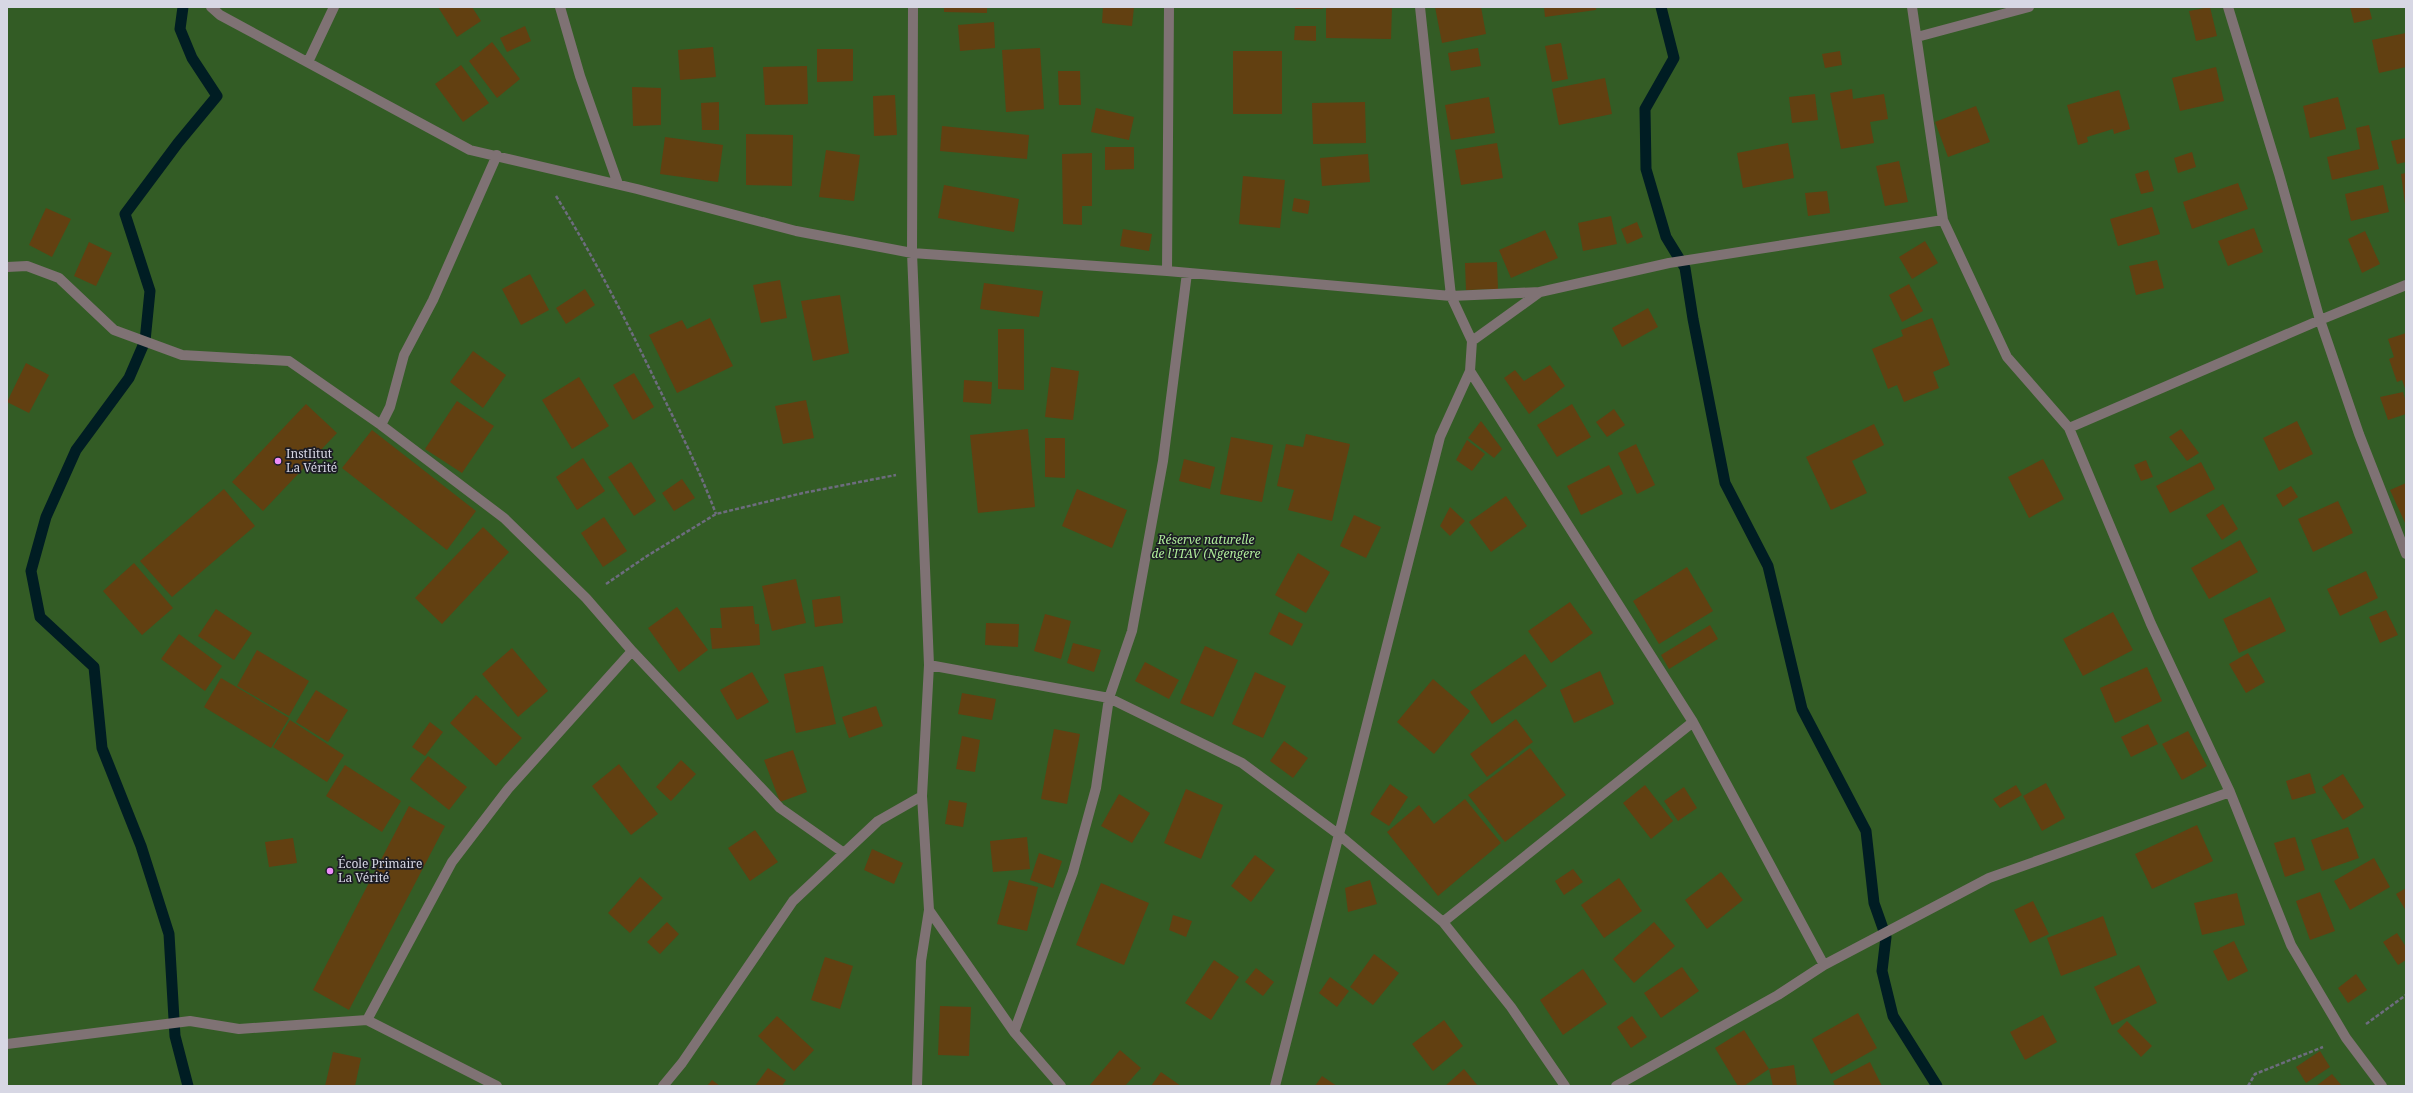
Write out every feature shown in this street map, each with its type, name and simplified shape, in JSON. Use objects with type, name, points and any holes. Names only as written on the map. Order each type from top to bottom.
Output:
[{"type":"street","points":[[211,7],[220,15],[470,150],[618,184],[796,231],[912,253],[1187,272],[1451,296],[1540,292],[1669,263],[1943,220]]},
{"type":"street","points":[[308,62],[334,7]]},
{"type":"street","points":[[560,7],[580,76],[618,184]]},
{"type":"street","points":[[913,7],[912,253],[929,665],[922,796],[929,910],[921,961],[917,1086]]},
{"type":"street","points":[[1167,271],[1169,7]]},
{"type":"street","points":[[1274,1086],[1440,437],[1470,371],[1472,341],[1451,296],[1420,7]]},
{"type":"street","points":[[1912,7],[1943,220],[2007,357],[2069,428],[2151,624],[2230,792],[2291,945],[2346,1038],[2382,1086]]},
{"type":"street","points":[[1917,37],[2029,7]]},
{"type":"street","points":[[2228,7],[2320,320],[2359,434],[2406,554]]},
{"type":"street","points":[[381,425],[390,407],[404,355],[433,300],[497,155]]},
{"type":"street","points":[[7,267],[27,266],[59,278],[114,330],[182,355],[289,361],[381,425],[504,518],[586,598],[632,651],[780,808],[844,852]]},
{"type":"street","points":[[1014,1032],[1073,872],[1096,788],[1109,698],[1132,631],[1158,492],[1187,272]]},
{"type":"street","points":[[2069,428],[2320,320],[2406,285]]},
{"type":"street","points":[[1472,341],[1540,292]]},
{"type":"street","points":[[1470,371],[1693,722],[1824,965]]},
{"type":"street","points":[[368,1020],[452,862],[508,789],[632,651]]},
{"type":"street","points":[[929,665],[1109,698],[1242,763],[1338,834],[1443,922],[1511,1007],[1565,1086]]},
{"type":"street","points":[[1443,922],[1693,722]]},
{"type":"street","points":[[1616,1086],[1778,995],[1824,965],[1893,930],[1989,878],[2230,792]]},
{"type":"street","points":[[663,1086],[682,1063],[793,901],[878,821],[922,796]]},
{"type":"street","points":[[929,910],[1014,1032],[1061,1086]]},
{"type":"street","points":[[7,1044],[190,1021],[239,1029],[368,1020],[497,1086]]},
{"type":"path","points":[[537,165],[586,244],[699,470],[716,514]]},
{"type":"path","points":[[586,598],[647,556],[716,514],[803,493],[921,470]]},
{"type":"green space","name":"Réserve naturelle de l'ITAV (Ngengere","points":[[7,7],[2406,7],[2406,1086],[7,1086]]},
{"type":"building","points":[[438,7],[472,7],[481,21],[457,37]]},
{"type":"building","points":[[944,7],[987,7],[987,13],[944,12]]},
{"type":"building","points":[[1103,7],[1134,7],[1132,26],[1102,23]]},
{"type":"building","points":[[1295,7],[1323,7],[1323,9],[1295,9]]},
{"type":"building","points":[[1326,7],[1392,7],[1391,39],[1326,38]]},
{"type":"building","points":[[1435,7],[1481,7],[1486,34],[1442,43]]},
{"type":"building","points":[[1544,7],[1596,7],[1596,10],[1545,17]]},
{"type":"building","points":[[2210,7],[2217,36],[2196,41],[2189,11]]},
{"type":"building","points":[[2350,7],[2369,7],[2372,19],[2354,23]]},
{"type":"building","points":[[994,22],[995,48],[960,51],[958,25]]},
{"type":"building","points":[[525,26],[531,41],[507,52],[500,38]]},
{"type":"building","points":[[1295,26],[1316,26],[1316,41],[1294,40]]},
{"type":"building","points":[[2406,33],[2406,67],[2379,73],[2372,40]]},
{"type":"building","points":[[492,42],[520,79],[497,98],[469,61]]},
{"type":"building","points":[[1561,43],[1568,79],[1552,82],[1545,46]]},
{"type":"building","points":[[713,47],[716,77],[680,80],[678,50]]},
{"type":"building","points":[[1040,48],[1044,109],[1006,112],[1002,50]]},
{"type":"building","points":[[1478,48],[1481,66],[1451,71],[1448,53]]},
{"type":"building","points":[[817,49],[853,49],[853,81],[817,82]]},
{"type":"building","points":[[1233,51],[1282,51],[1282,114],[1233,114]]},
{"type":"building","points":[[1840,51],[1842,65],[1825,68],[1822,54]]},
{"type":"building","points":[[461,65],[489,103],[463,122],[435,84]]},
{"type":"building","points":[[807,66],[808,104],[765,105],[763,67]]},
{"type":"building","points":[[2216,67],[2224,101],[2180,111],[2172,78]]},
{"type":"building","points":[[1058,71],[1080,71],[1081,105],[1059,105]]},
{"type":"building","points":[[1605,78],[1612,114],[1559,125],[1552,89]]},
{"type":"building","points":[[632,87],[661,88],[661,125],[633,126]]},
{"type":"building","points":[[1852,89],[1853,99],[1884,94],[1888,119],[1870,122],[1874,143],[1841,149],[1830,93]]},
{"type":"building","points":[[2119,90],[2130,129],[2114,134],[2113,129],[2087,137],[2088,142],[2078,145],[2067,105]]},
{"type":"building","points":[[1815,94],[1818,120],[1792,123],[1789,97]]},
{"type":"building","points":[[895,95],[897,135],[874,136],[873,96]]},
{"type":"building","points":[[1489,97],[1495,133],[1451,140],[1445,105]]},
{"type":"building","points":[[2338,97],[2346,129],[2310,138],[2303,106]]},
{"type":"building","points":[[719,102],[719,130],[702,130],[701,103]]},
{"type":"building","points":[[1365,102],[1366,143],[1313,144],[1312,103]]},
{"type":"building","points":[[1976,106],[1990,142],[1948,157],[1935,122]]},
{"type":"building","points":[[1096,108],[1134,117],[1129,140],[1091,132]]},
{"type":"building","points":[[2369,125],[2379,169],[2332,180],[2327,157],[2360,149],[2356,128]]},
{"type":"building","points":[[942,126],[1029,135],[1027,159],[940,151]]},
{"type":"building","points":[[746,134],[793,135],[792,186],[746,185]]},
{"type":"building","points":[[665,137],[723,145],[718,182],[660,174]]},
{"type":"building","points":[[2406,138],[2406,162],[2397,164],[2391,141]]},
{"type":"building","points":[[1497,143],[1503,178],[1461,185],[1455,150]]},
{"type":"building","points":[[1788,143],[1794,178],[1743,188],[1737,153]]},
{"type":"building","points":[[1105,147],[1134,147],[1134,169],[1105,170]]},
{"type":"building","points":[[826,150],[860,155],[854,201],[819,197]]},
{"type":"building","points":[[2192,152],[2196,167],[2178,173],[2174,158]]},
{"type":"building","points":[[1092,153],[1092,206],[1082,206],[1082,225],[1063,224],[1062,154]]},
{"type":"building","points":[[1368,154],[1370,182],[1322,186],[1320,158]]},
{"type":"building","points":[[1899,161],[1908,202],[1885,206],[1876,166]]},
{"type":"building","points":[[2148,170],[2154,191],[2141,194],[2135,174]]},
{"type":"building","points":[[2406,173],[2406,204],[2405,204],[2401,174]]},
{"type":"building","points":[[1243,176],[1285,180],[1280,228],[1239,224]]},
{"type":"building","points":[[2238,183],[2248,209],[2192,229],[2183,202]]},
{"type":"building","points":[[944,185],[1019,199],[1014,232],[938,218]]},
{"type":"building","points":[[2383,185],[2389,212],[2351,221],[2345,194]]},
{"type":"building","points":[[1827,191],[1830,213],[1808,216],[1805,193]]},
{"type":"building","points":[[1294,198],[1310,201],[1308,214],[1292,211]]},
{"type":"building","points":[[2152,207],[2160,234],[2118,246],[2110,219]]},
{"type":"building","points":[[46,208],[71,219],[52,257],[29,245]]},
{"type":"building","points":[[1611,216],[1617,244],[1583,251],[1578,223]]},
{"type":"building","points":[[1637,222],[1643,237],[1627,244],[1621,229]]},
{"type":"building","points":[[2254,228],[2263,252],[2228,266],[2218,241]]},
{"type":"building","points":[[1123,229],[1152,234],[1149,251],[1120,246]]},
{"type":"building","points":[[1545,230],[1558,258],[1511,278],[1499,250]]},
{"type":"building","points":[[2365,231],[2380,264],[2362,273],[2348,239]]},
{"type":"building","points":[[1925,241],[1938,263],[1912,279],[1899,257]]},
{"type":"building","points":[[89,242],[112,253],[96,286],[74,276]]},
{"type":"building","points":[[2157,260],[2164,288],[2136,295],[2129,266]]},
{"type":"building","points":[[1497,262],[1498,289],[1466,290],[1465,263]]},
{"type":"building","points":[[530,274],[549,310],[521,325],[502,289]]},
{"type":"building","points":[[780,280],[787,318],[761,323],[753,285]]},
{"type":"building","points":[[984,283],[1043,291],[1039,317],[980,309]]},
{"type":"building","points":[[1909,284],[1923,311],[1902,322],[1889,295]]},
{"type":"building","points":[[585,289],[595,305],[566,324],[556,308]]},
{"type":"building","points":[[840,295],[849,353],[813,361],[801,301]]},
{"type":"building","points":[[1648,308],[1658,327],[1622,347],[1612,328]]},
{"type":"building","points":[[710,318],[733,366],[677,393],[649,335],[682,320],[687,329]]},
{"type":"building","points":[[1932,318],[1950,365],[1933,372],[1939,388],[1904,402],[1897,385],[1888,389],[1872,349],[1903,336],[1901,330]]},
{"type":"building","points":[[998,329],[1024,329],[1024,390],[998,389]]},
{"type":"building","points":[[2406,333],[2406,391],[2402,380],[2397,382],[2389,359],[2394,357],[2388,339]]},
{"type":"building","points":[[473,351],[506,375],[483,408],[450,382]]},
{"type":"building","points":[[26,363],[49,375],[29,413],[7,402]]},
{"type":"building","points":[[1550,365],[1565,386],[1529,414],[1504,378],[1515,370],[1524,381]]},
{"type":"building","points":[[1051,367],[1079,371],[1073,420],[1045,417]]},
{"type":"building","points":[[634,373],[654,407],[633,420],[613,385]]},
{"type":"building","points":[[579,377],[609,426],[572,449],[542,400]]},
{"type":"building","points":[[964,380],[992,382],[991,404],[963,402]]},
{"type":"building","points":[[2403,392],[2406,402],[2406,414],[2388,420],[2380,397]]},
{"type":"building","points":[[806,400],[814,438],[783,444],[775,406]]},
{"type":"building","points":[[457,401],[494,426],[462,473],[425,449]]},
{"type":"building","points":[[306,404],[337,433],[263,511],[232,482]]},
{"type":"building","points":[[1572,404],[1591,437],[1557,457],[1537,425]]},
{"type":"building","points":[[1614,409],[1625,425],[1607,437],[1596,422]]},
{"type":"building","points":[[1481,421],[1502,449],[1494,458],[1468,438]]},
{"type":"building","points":[[2297,421],[2313,454],[2279,471],[2263,438]]},
{"type":"building","points":[[1874,424],[1884,445],[1852,461],[1867,493],[1831,510],[1806,457]]},
{"type":"building","points":[[1028,429],[1035,507],[978,513],[970,435]]},
{"type":"building","points":[[2181,429],[2199,453],[2187,461],[2169,437]]},
{"type":"building","points":[[372,430],[476,511],[447,550],[342,468]]},
{"type":"building","points":[[1306,434],[1350,444],[1332,521],[1288,510],[1294,490],[1277,486],[1286,444],[1303,447]]},
{"type":"building","points":[[1231,437],[1273,445],[1262,502],[1220,494]]},
{"type":"building","points":[[1045,438],[1065,438],[1065,478],[1045,477]]},
{"type":"building","points":[[1467,440],[1485,454],[1472,471],[1456,460]]},
{"type":"building","points":[[1636,444],[1655,485],[1637,494],[1618,453]]},
{"type":"building","points":[[583,458],[605,491],[577,510],[556,477]]},
{"type":"building","points":[[1184,459],[1215,467],[1210,489],[1179,481]]},
{"type":"building","points":[[2043,459],[2064,499],[2029,518],[2008,477]]},
{"type":"building","points":[[2146,460],[2153,477],[2141,481],[2134,465]]},
{"type":"building","points":[[631,462],[656,501],[634,516],[608,477]]},
{"type":"building","points":[[2201,462],[2215,489],[2170,513],[2156,486]]},
{"type":"building","points":[[1609,465],[1623,494],[1581,515],[1567,486]]},
{"type":"building","points":[[682,479],[695,498],[674,511],[662,493]]},
{"type":"building","points":[[2406,483],[2406,525],[2390,490]]},
{"type":"building","points":[[2291,486],[2298,497],[2283,507],[2276,495]]},
{"type":"building","points":[[224,489],[255,526],[172,597],[140,561]]},
{"type":"building","points":[[1077,489],[1127,510],[1112,548],[1062,526]]},
{"type":"building","points":[[1506,496],[1527,526],[1491,552],[1469,522]]},
{"type":"building","points":[[2338,501],[2353,533],[2313,552],[2298,519]]},
{"type":"building","points":[[2223,504],[2238,529],[2222,540],[2206,515]]},
{"type":"building","points":[[1450,507],[1465,521],[1450,536],[1440,526]]},
{"type":"building","points":[[1354,515],[1381,527],[1366,558],[1340,546]]},
{"type":"building","points":[[604,517],[627,551],[603,567],[581,533]]},
{"type":"building","points":[[483,527],[509,552],[442,624],[415,598]]},
{"type":"building","points":[[2240,540],[2258,572],[2209,599],[2191,568]]},
{"type":"building","points":[[1298,553],[1330,572],[1306,613],[1275,595]]},
{"type":"building","points":[[134,563],[173,608],[142,635],[103,591]]},
{"type":"building","points":[[1687,567],[1713,611],[1659,644],[1633,601]]},
{"type":"building","points":[[2366,571],[2378,598],[2340,616],[2327,589]]},
{"type":"building","points":[[796,579],[806,623],[772,631],[762,586]]},
{"type":"building","points":[[840,596],[843,623],[815,627],[812,600]]},
{"type":"building","points":[[2270,597],[2286,631],[2239,653],[2223,619]]},
{"type":"building","points":[[1570,602],[1593,633],[1551,663],[1528,631]]},
{"type":"building","points":[[753,606],[755,624],[759,624],[760,645],[712,649],[710,628],[722,628],[720,608]]},
{"type":"building","points":[[677,607],[708,650],[679,672],[648,628]]},
{"type":"building","points":[[216,609],[252,633],[234,660],[198,636]]},
{"type":"building","points":[[2386,610],[2398,635],[2380,643],[2369,617]]},
{"type":"building","points":[[1279,612],[1303,624],[1292,646],[1269,634]]},
{"type":"building","points":[[2113,612],[2133,650],[2083,676],[2063,639]]},
{"type":"building","points":[[1045,614],[1071,621],[1061,659],[1034,651]]},
{"type":"building","points":[[986,623],[1019,624],[1018,647],[985,645]]},
{"type":"building","points":[[1710,625],[1718,639],[1669,669],[1661,655]]},
{"type":"building","points":[[179,634],[222,666],[205,691],[161,659]]},
{"type":"building","points":[[1073,643],[1101,650],[1094,672],[1067,663]]},
{"type":"building","points":[[1205,646],[1238,660],[1213,717],[1180,703]]},
{"type":"building","points":[[512,648],[548,691],[518,717],[482,674]]},
{"type":"building","points":[[257,650],[309,681],[289,716],[237,686]]},
{"type":"building","points":[[2248,653],[2265,682],[2246,693],[2229,664]]},
{"type":"building","points":[[1525,654],[1547,686],[1492,724],[1470,692]]},
{"type":"building","points":[[1145,662],[1179,680],[1169,699],[1135,681]]},
{"type":"building","points":[[823,666],[836,724],[796,733],[784,674]]},
{"type":"building","points":[[2147,667],[2162,701],[2115,723],[2100,688]]},
{"type":"building","points":[[1600,671],[1614,704],[1574,723],[1560,690]]},
{"type":"building","points":[[752,672],[769,702],[737,720],[720,690]]},
{"type":"building","points":[[1255,672],[1286,686],[1263,738],[1232,724]]},
{"type":"building","points":[[221,678],[289,718],[271,748],[204,707]]},
{"type":"building","points":[[1433,679],[1470,711],[1434,754],[1397,722]]},
{"type":"building","points":[[316,690],[348,710],[328,742],[296,722]]},
{"type":"building","points":[[962,693],[996,699],[992,720],[958,714]]},
{"type":"building","points":[[476,695],[522,738],[496,766],[450,723]]},
{"type":"building","points":[[876,706],[883,726],[849,738],[842,717]]},
{"type":"building","points":[[1516,719],[1533,742],[1487,777],[1470,754]]},
{"type":"building","points":[[290,720],[344,755],[327,782],[273,747]]},
{"type":"building","points":[[430,722],[443,732],[425,756],[412,747]]},
{"type":"building","points":[[2148,724],[2158,744],[2131,757],[2121,737]]},
{"type":"building","points":[[1054,729],[1080,734],[1067,804],[1041,799]]},
{"type":"building","points":[[2188,731],[2207,766],[2182,780],[2162,744]]},
{"type":"building","points":[[962,736],[980,740],[975,772],[956,769]]},
{"type":"building","points":[[1284,741],[1308,758],[1293,778],[1270,761]]},
{"type":"building","points":[[1530,748],[1566,795],[1505,842],[1468,795]]},
{"type":"building","points":[[793,750],[807,792],[780,802],[764,760]]},
{"type":"building","points":[[428,756],[467,787],[449,810],[410,779]]},
{"type":"building","points":[[681,760],[696,774],[671,801],[656,787]]},
{"type":"building","points":[[619,764],[658,814],[631,835],[592,786]]},
{"type":"building","points":[[345,765],[401,801],[382,832],[326,796]]},
{"type":"building","points":[[2310,773],[2316,793],[2292,800],[2286,781]]},
{"type":"building","points":[[2343,774],[2364,807],[2343,820],[2322,787]]},
{"type":"building","points":[[2046,783],[2065,818],[2042,831],[2023,796]]},
{"type":"building","points":[[1390,784],[1408,797],[1389,826],[1370,814]]},
{"type":"building","points":[[1645,785],[1673,821],[1651,839],[1623,803]]},
{"type":"building","points":[[2016,785],[2022,795],[2000,808],[1993,799]]},
{"type":"building","points":[[1684,787],[1697,808],[1678,821],[1664,801]]},
{"type":"building","points":[[1186,789],[1223,805],[1201,859],[1164,843]]},
{"type":"building","points":[[1119,794],[1150,813],[1132,843],[1101,826]]},
{"type":"building","points":[[1465,799],[1501,843],[1438,896],[1387,832],[1419,805],[1434,824]]},
{"type":"building","points":[[949,800],[967,803],[963,827],[945,824]]},
{"type":"building","points":[[409,806],[445,826],[349,1010],[313,990]]},
{"type":"building","points":[[2197,825],[2213,861],[2152,889],[2135,854]]},
{"type":"building","points":[[2348,827],[2359,858],[2322,871],[2311,840]]},
{"type":"building","points":[[755,830],[778,862],[750,881],[728,848]]},
{"type":"building","points":[[1027,837],[1030,869],[993,872],[990,841]]},
{"type":"building","points":[[2295,837],[2305,870],[2285,877],[2274,843]]},
{"type":"building","points":[[293,838],[297,863],[269,867],[265,842]]},
{"type":"building","points":[[872,849],[903,863],[894,884],[864,870]]},
{"type":"building","points":[[1039,853],[1062,861],[1053,888],[1030,880]]},
{"type":"building","points":[[1255,855],[1275,870],[1251,902],[1231,886]]},
{"type":"building","points":[[2374,858],[2390,887],[2350,910],[2334,881]]},
{"type":"building","points":[[1573,869],[1583,882],[1564,895],[1555,881]]},
{"type":"building","points":[[1721,872],[1743,900],[1707,929],[1685,900]]},
{"type":"building","points":[[640,877],[663,898],[630,933],[608,913]]},
{"type":"building","points":[[1619,878],[1642,911],[1604,938],[1581,905]]},
{"type":"building","points":[[1009,880],[1038,887],[1027,931],[997,924]]},
{"type":"building","points":[[1370,880],[1377,904],[1348,912],[1345,888]]},
{"type":"building","points":[[1101,883],[1149,903],[1124,965],[1076,945]]},
{"type":"building","points":[[2406,888],[2406,911],[2396,894]]},
{"type":"building","points":[[2320,892],[2335,931],[2310,940],[2296,901]]},
{"type":"building","points":[[2237,893],[2245,925],[2202,935],[2194,903]]},
{"type":"building","points":[[2033,901],[2049,934],[2030,943],[2014,910]]},
{"type":"building","points":[[1173,915],[1192,921],[1186,937],[1169,930]]},
{"type":"building","points":[[2103,916],[2117,955],[2061,976],[2047,938]]},
{"type":"building","points":[[667,922],[679,934],[660,954],[647,942]]},
{"type":"building","points":[[1654,922],[1675,946],[1634,983],[1613,959]]},
{"type":"building","points":[[2397,933],[2406,947],[2406,960],[2398,965],[2383,942]]},
{"type":"building","points":[[2234,941],[2248,971],[2228,981],[2213,951]]},
{"type":"building","points":[[1374,954],[1399,973],[1373,1005],[1350,987]]},
{"type":"building","points":[[825,957],[853,966],[840,1009],[811,1000]]},
{"type":"building","points":[[1214,960],[1239,977],[1211,1020],[1185,1003]]},
{"type":"building","points":[[2139,965],[2157,1003],[2112,1025],[2094,987]]},
{"type":"building","points":[[1682,967],[1699,991],[1661,1018],[1644,993]]},
{"type":"building","points":[[1256,968],[1274,982],[1263,996],[1245,982]]},
{"type":"building","points":[[1583,969],[1607,1004],[1563,1035],[1540,1000]]},
{"type":"building","points":[[2356,974],[2367,990],[2348,1003],[2338,988]]},
{"type":"building","points":[[1330,977],[1349,991],[1337,1007],[1319,993]]},
{"type":"building","points":[[940,1006],[971,1007],[969,1056],[938,1055]]},
{"type":"building","points":[[1858,1013],[1877,1048],[1831,1074],[1812,1039]]},
{"type":"building","points":[[2043,1015],[2057,1042],[2025,1060],[2010,1032]]},
{"type":"building","points":[[777,1016],[814,1050],[794,1071],[758,1036]]},
{"type":"building","points":[[1632,1016],[1647,1037],[1631,1048],[1617,1027]]},
{"type":"building","points":[[1444,1020],[1463,1046],[1433,1071],[1412,1044]]},
{"type":"building","points":[[2127,1021],[2152,1046],[2141,1057],[2117,1031]]},
{"type":"building","points":[[1744,1030],[1769,1069],[1744,1086],[1738,1086],[1715,1048]]},
{"type":"building","points":[[1120,1050],[1141,1068],[1125,1086],[1089,1086]]},
{"type":"building","points":[[2320,1051],[2330,1067],[2306,1083],[2296,1067]]},
{"type":"building","points":[[333,1052],[361,1058],[355,1086],[325,1086]]},
{"type":"building","points":[[1870,1062],[1882,1086],[1835,1086],[1833,1081]]},
{"type":"building","points":[[1794,1065],[1797,1086],[1773,1086],[1769,1069]]},
{"type":"building","points":[[768,1068],[786,1080],[782,1086],[755,1086]]},
{"type":"building","points":[[1464,1069],[1478,1086],[1445,1086]]},
{"type":"building","points":[[1161,1072],[1181,1086],[1151,1086]]},
{"type":"building","points":[[2332,1074],[2342,1086],[2316,1086]]},
{"type":"building","points":[[1322,1076],[1337,1086],[1315,1086]]},
{"type":"building","points":[[712,1080],[720,1086],[707,1086]]},
{"type":"waterway","points":[[183,7],[180,29],[192,58],[217,96],[178,143],[125,214],[150,291],[145,341],[129,378],[76,450],[46,517],[31,571],[40,617],[94,667],[102,748],[141,846],[169,934],[175,1036],[188,1086]]},
{"type":"waterway","points":[[1661,7],[1674,58],[1645,109],[1646,169],[1666,237],[1685,268],[1693,319],[1725,483],[1768,566],[1802,709],[1866,831],[1874,903],[1886,937],[1882,971],[1893,1016],[1937,1086]]},
{"type":"place","name":"InstIitut La Vérité","points":[[278,461]]},
{"type":"place","name":"École Primaire La Vérité","points":[[330,871]]}]
